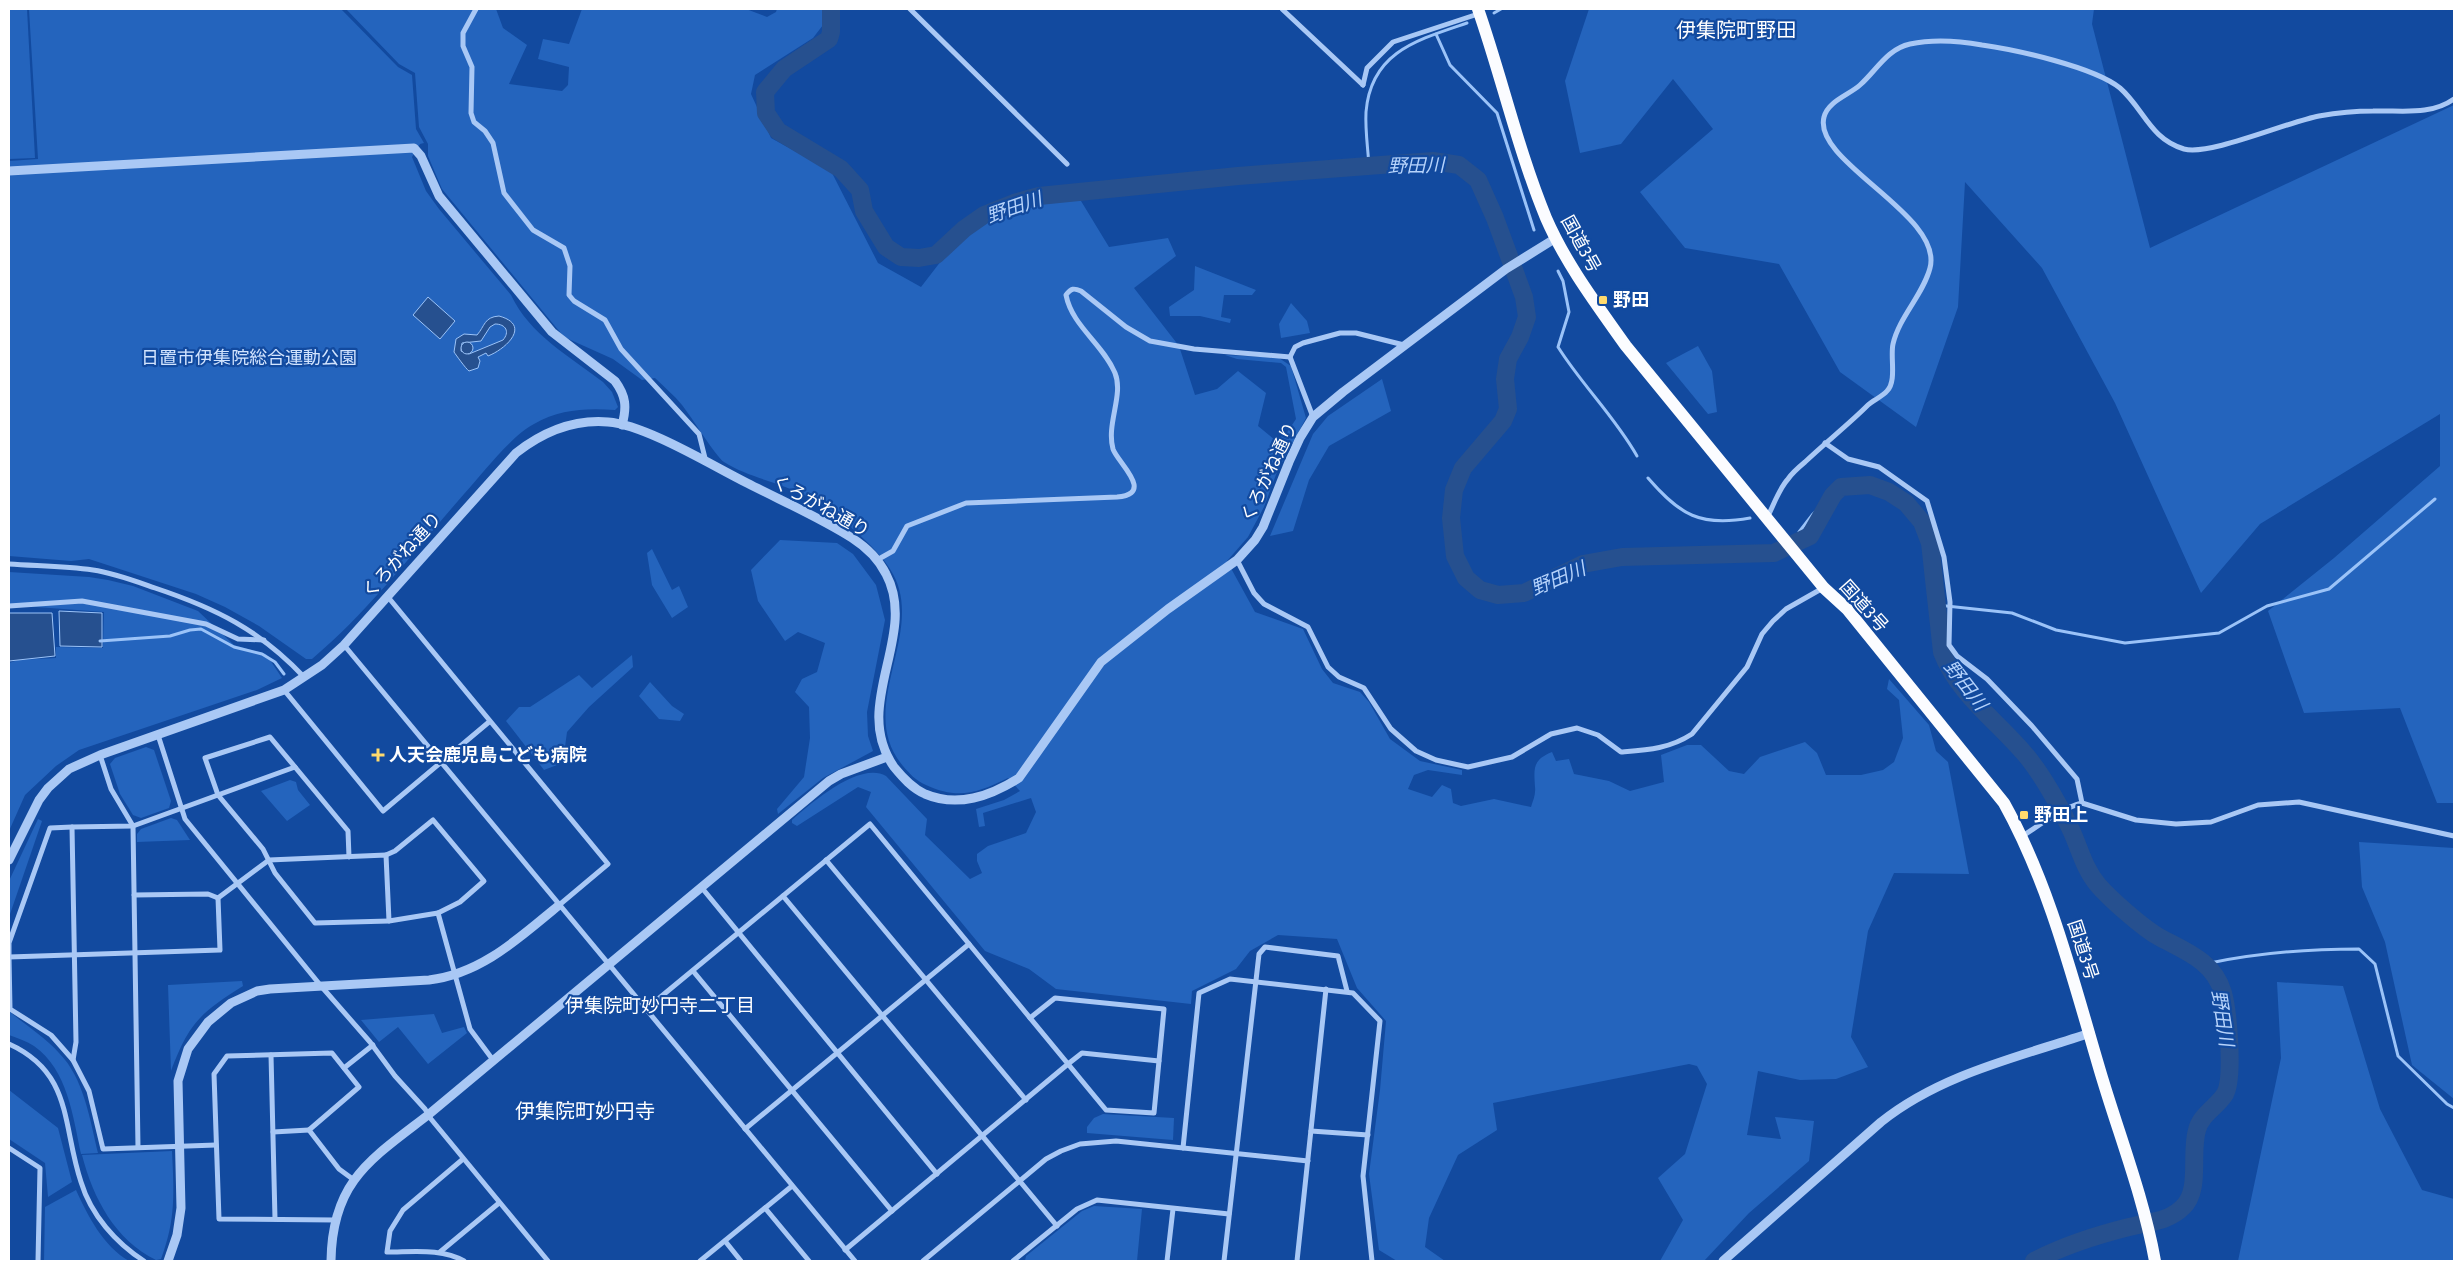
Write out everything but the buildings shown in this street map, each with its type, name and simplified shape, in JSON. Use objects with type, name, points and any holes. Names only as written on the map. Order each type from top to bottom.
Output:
[{"type":"highway","name":"国道3号","points":[[1479,11],[1524,156],[1556,238],[1576,274],[1626,346],[1824,588],[1847,609],[2004,804],[2021,838],[2055,921],[2143,1204],[2155,1261]]},
{"type":"street","points":[[476,9],[463,34],[463,46],[472,66],[471,114],[474,122],[484,131],[492,143],[504,193],[533,230],[564,248],[570,266],[569,295],[574,301],[606,320],[621,349],[699,434],[706,462]]},
{"type":"street","points":[[910,9],[1067,164]]},
{"type":"street","points":[[1282,9],[1363,86],[1367,68],[1393,42],[1479,11]]},
{"type":"street","points":[[1767,518],[1787,479],[1871,402],[1888,391],[1891,383],[1894,339],[1931,266],[1930,248],[1921,232],[1898,206],[1840,157],[1824,129],[1824,116],[1828,110],[1838,99],[1859,86],[1883,59],[1895,50],[1909,44],[1941,41],[1974,43],[2058,62],[2100,77],[2118,87],[2136,105],[2149,127],[2169,142],[2186,150],[2207,150],[2318,116],[2373,111],[2426,110],[2443,107],[2454,98]]},
{"type":"street","points":[[9,171],[414,148],[421,156],[440,196],[552,332],[618,385],[625,399],[626,409],[622,425]]},
{"type":"street","name":"くろがね通り","points":[[9,860],[35,807],[48,788],[69,769],[100,754],[284,690],[304,677],[344,645],[506,462],[525,446],[550,431],[574,424],[596,422],[638,429],[706,462],[853,539],[877,560],[886,575],[894,606],[894,625],[879,698],[878,720],[887,757],[907,782],[917,790],[930,796],[958,801],[973,799],[1002,789],[1019,778],[1024,772],[1101,662],[1168,609],[1237,560],[1255,540],[1263,527],[1293,454],[1314,417],[1404,345],[1506,269],[1556,238]]},
{"type":"street","points":[[877,560],[893,550],[907,526],[966,503],[1117,497],[1126,496],[1131,492],[1134,485],[1132,476],[1113,450],[1112,422],[1117,395],[1116,373],[1069,308],[1066,295],[1074,288],[1081,291],[1126,327],[1150,341],[1194,348],[1290,357]]},
{"type":"street","points":[[1290,357],[1296,347],[1303,343],[1340,333],[1356,333],[1404,345]]},
{"type":"street","points":[[1290,357],[1314,417]]},
{"type":"street","points":[[1825,443],[1848,459],[1879,467],[1927,500],[1944,557],[1950,602],[1948,645],[1957,656],[1987,679],[2076,779],[2082,803]]},
{"type":"street","points":[[1237,560],[1254,594],[1264,604],[1308,627],[1328,667],[1339,677],[1364,688],[1399,738],[1416,751],[1436,760],[1463,767],[1512,756],[1564,730],[1577,728],[1598,734],[1621,752],[1658,749],[1680,742],[1692,734],[1747,667],[1762,634],[1773,621],[1786,609],[1824,588]]},
{"type":"street","points":[[9,564],[78,568],[117,575],[206,606],[240,623],[264,640],[283,655],[304,677]]},
{"type":"street","points":[[168,1261],[177,1236],[181,1214],[178,1081],[188,1049],[208,1022],[231,1003],[257,991],[283,987],[429,980],[454,976],[470,970],[503,950],[608,864],[489,722],[388,596]]},
{"type":"street","points":[[9,606],[82,601],[206,624],[238,639],[264,640]]},
{"type":"street","points":[[344,645],[442,762],[558,906],[609,964],[855,1261]]},
{"type":"street","points":[[284,690],[383,811],[489,722]]},
{"type":"street","points":[[158,735],[180,809],[185,819],[321,986],[373,1045],[548,1261]]},
{"type":"street","points":[[218,898],[269,860],[349,857],[386,855],[395,851],[433,820],[484,881],[460,902],[438,913],[389,921],[315,923],[275,873],[269,860],[263,849],[218,795],[205,758],[270,737],[348,830],[349,857]]},
{"type":"street","points":[[100,754],[111,789],[133,826],[138,1147]]},
{"type":"street","points":[[331,1261],[335,1220],[339,1203],[354,1180],[376,1154],[428,1115],[829,781],[841,774],[887,757]]},
{"type":"street","points":[[216,1145],[103,1149],[89,1090],[73,1060],[51,1035],[10,1008],[10,943],[50,828],[133,826],[295,767]]},
{"type":"street","points":[[2021,838],[2039,825],[2082,803],[2136,820],[2176,824],[2211,822],[2258,805],[2299,802],[2454,836]]},
{"type":"street","points":[[646,1009],[870,824],[1030,1018],[1106,1110],[1154,1113],[1164,1009],[1055,998],[1030,1018]]},
{"type":"street","points":[[72,827],[76,1042],[73,1060]]},
{"type":"street","points":[[386,855],[389,921]]},
{"type":"street","points":[[826,860],[1026,1100]]},
{"type":"street","points":[[702,888],[937,1174]]},
{"type":"street","points":[[134,895],[208,894],[218,898]]},
{"type":"street","points":[[783,896],[1057,1226]]},
{"type":"street","points":[[9,957],[220,950],[218,898]]},
{"type":"street","points":[[438,913],[470,1029],[493,1060]]},
{"type":"street","points":[[745,1129],[969,944]]},
{"type":"street","points":[[1224,1261],[1254,982],[1259,954],[1265,947],[1338,956],[1347,991]]},
{"type":"street","points":[[693,971],[892,1211]]},
{"type":"street","points":[[1183,1148],[1199,993],[1230,979],[1353,992],[1380,1021],[1363,1176],[1372,1261]]},
{"type":"street","points":[[1297,1261],[1326,989]]},
{"type":"street","points":[[1723,1261],[1881,1122],[1906,1104],[1965,1075],[2090,1033]]},
{"type":"street","points":[[9,1044],[28,1053],[56,1083],[64,1102],[81,1183],[88,1198],[104,1225],[123,1245],[144,1261]]},
{"type":"street","points":[[344,1068],[373,1045]]},
{"type":"street","points":[[845,1250],[1082,1053],[1159,1061]]},
{"type":"street","points":[[273,1132],[309,1130],[359,1088],[332,1054],[226,1056],[214,1074],[219,1219],[335,1220]]},
{"type":"street","points":[[271,1055],[275,1219]]},
{"type":"street","points":[[309,1130],[339,1169],[354,1180]]},
{"type":"street","points":[[1311,1131],[1368,1136]]},
{"type":"street","points":[[923,1261],[1046,1159],[1080,1144],[1116,1141],[1308,1161]]},
{"type":"street","points":[[9,1148],[40,1168],[38,1261]]},
{"type":"street","points":[[464,1159],[403,1210],[390,1231],[387,1252],[440,1252],[454,1254],[464,1261]]},
{"type":"street","points":[[700,1261],[792,1186]]},
{"type":"street","points":[[1016,1260],[1077,1209],[1097,1200],[1229,1214]]},
{"type":"street","points":[[440,1252],[499,1202]]},
{"type":"street","points":[[766,1208],[809,1261]]},
{"type":"street","points":[[1167,1261],[1173,1209]]},
{"type":"street","points":[[725,1241],[741,1261]]},
{"type":"green space","points":[[9,9],[27,9],[35,158],[9,159]]},
{"type":"green space","name":"日置市伊集院総合運動公園","points":[[29,9],[341,9],[398,67],[412,75],[416,129],[424,143],[420,144],[412,157],[426,191],[511,295],[529,322],[551,344],[603,382],[612,392],[618,407],[615,410],[594,409],[563,412],[534,424],[516,437],[488,466],[391,580],[353,621],[312,659],[306,659],[259,626],[225,607],[196,594],[89,559],[71,561],[9,556],[9,161],[38,159]]},
{"type":"green space","points":[[346,9],[496,9],[503,28],[527,45],[509,84],[562,91],[568,85],[569,67],[538,59],[543,39],[569,44],[582,9],[746,9],[767,17],[776,12],[777,9],[822,9],[823,25],[813,38],[755,75],[751,94],[771,138],[831,171],[878,263],[921,287],[958,239],[990,208],[1041,198],[1081,201],[1109,247],[1168,238],[1176,256],[1134,288],[1179,346],[1195,395],[1217,389],[1238,371],[1266,393],[1258,426],[1275,440],[1286,434],[1296,419],[1286,367],[1281,363],[1237,359],[1225,355],[1279,358],[1291,366],[1306,418],[1277,472],[1264,507],[1248,537],[1227,561],[1255,612],[1303,629],[1322,669],[1333,683],[1360,692],[1369,702],[1390,739],[1420,761],[1462,770],[1462,775],[1428,770],[1414,775],[1408,789],[1432,797],[1442,785],[1451,789],[1453,803],[1461,806],[1494,799],[1531,807],[1535,792],[1534,775],[1536,766],[1541,758],[1552,752],[1556,761],[1569,759],[1574,774],[1609,781],[1630,791],[1664,782],[1661,755],[1687,745],[1701,745],[1729,771],[1744,774],[1760,757],[1805,742],[1817,753],[1826,775],[1861,775],[1883,770],[1894,762],[1903,738],[1899,700],[1887,689],[1889,679],[1929,725],[1936,751],[1948,762],[1969,874],[1894,873],[1868,931],[1851,1037],[1868,1067],[1836,1079],[1800,1080],[1758,1071],[1747,1135],[1781,1139],[1775,1117],[1814,1121],[1809,1161],[1749,1213],[1704,1261],[1660,1261],[1683,1220],[1658,1178],[1685,1154],[1707,1084],[1697,1066],[1689,1064],[1493,1103],[1497,1130],[1458,1155],[1429,1218],[1425,1247],[1445,1261],[1397,1261],[1379,1250],[1369,1174],[1380,1090],[1386,1021],[1357,988],[1337,939],[1278,935],[1250,951],[1236,969],[1192,991],[1191,1004],[1056,989],[1029,969],[985,951],[866,807],[871,792],[858,787],[797,826],[792,823],[792,820],[811,804],[836,786],[850,779],[863,774],[875,773],[886,776],[927,819],[925,835],[970,879],[982,873],[977,861],[977,854],[988,846],[1026,833],[1036,812],[1031,798],[983,813],[985,826],[979,827],[976,809],[1004,800],[1020,791],[1008,778],[977,791],[967,793],[948,792],[937,790],[922,783],[913,777],[903,766],[890,743],[886,719],[887,694],[899,643],[902,617],[900,593],[890,569],[875,550],[853,529],[818,503],[798,492],[734,468],[720,459],[682,405],[655,378],[642,380],[613,359],[564,337],[442,189],[428,156],[428,144],[419,127],[415,73],[399,64]]},
{"type":"green space","points":[[1589,9],[2094,9],[2092,24],[2150,248],[2454,105],[2454,803],[2437,803],[2400,708],[2304,713],[2268,611],[2334,558],[2440,466],[2440,414],[2260,524],[2201,593],[2115,403],[2042,268],[1965,182],[1958,307],[1916,427],[1840,372],[1779,264],[1685,248],[1640,192],[1713,129],[1673,79],[1621,144],[1580,153],[1565,81]]},
{"type":"green space","points":[[1195,266],[1256,290],[1252,295],[1224,295],[1221,317],[1231,319],[1230,323],[1200,316],[1170,316],[1169,307],[1194,290]]},
{"type":"green space","points":[[1291,303],[1307,321],[1310,333],[1281,338],[1279,324]]},
{"type":"green space","points":[[1698,346],[1712,371],[1717,412],[1708,414],[1666,363]]},
{"type":"green space","points":[[1382,379],[1391,411],[1329,446],[1309,480],[1293,531],[1270,536],[1313,434],[1328,416]]},
{"type":"green space","points":[[780,540],[837,543],[853,554],[876,585],[885,620],[867,712],[868,736],[873,751],[823,778],[778,814],[777,809],[804,777],[810,738],[809,707],[795,692],[802,679],[817,672],[825,643],[798,632],[785,641],[758,601],[751,570]]},
{"type":"green space","points":[[652,549],[672,590],[679,586],[688,607],[672,618],[652,585],[647,553]]},
{"type":"green space","points":[[9,572],[108,580],[133,586],[198,611],[234,645],[266,654],[282,678],[257,690],[79,750],[56,766],[25,795],[9,831],[9,663],[18,660],[56,658],[56,647],[103,648],[104,612],[9,605]]},
{"type":"green space","points":[[632,655],[633,667],[589,707],[567,732],[565,747],[557,765],[544,770],[506,721],[519,707],[530,707],[579,675],[592,688]]},
{"type":"green space","points":[[650,682],[672,706],[684,714],[680,721],[659,719],[639,696]]},
{"type":"green space","points":[[146,747],[154,750],[171,801],[169,808],[141,818],[133,815],[120,794],[110,764],[115,758]]},
{"type":"green space","points":[[290,780],[296,782],[298,790],[310,805],[287,821],[261,791]]},
{"type":"green space","points":[[171,818],[177,820],[190,840],[137,842],[137,834],[141,829]]},
{"type":"green space","points":[[38,819],[42,821],[9,917],[9,881]]},
{"type":"green space","points":[[2359,842],[2454,848],[2454,1099],[2412,1065],[2385,942],[2362,887]]},
{"type":"green space","points":[[242,981],[243,986],[206,1012],[190,1030],[171,1071],[168,985]]},
{"type":"green space","points":[[2277,982],[2343,986],[2380,1109],[2422,1190],[2454,1199],[2454,1261],[2238,1261],[2281,1058]]},
{"type":"green space","points":[[9,1011],[48,1042],[68,1063],[85,1100],[98,1153],[81,1154],[72,1110],[62,1081],[55,1068],[34,1046],[9,1035]]},
{"type":"green space","points":[[434,1014],[442,1033],[464,1027],[467,1033],[428,1064],[398,1027],[379,1042],[361,1020]]},
{"type":"green space","points":[[9,1090],[58,1128],[72,1182],[48,1197],[45,1163],[9,1139]]},
{"type":"green space","points":[[1103,1114],[1174,1118],[1173,1140],[1087,1133],[1087,1127],[1094,1118]]},
{"type":"green space","points":[[172,1151],[172,1218],[161,1259],[156,1260],[142,1252],[117,1229],[99,1202],[82,1155]]},
{"type":"green space","points":[[76,1190],[97,1230],[111,1247],[129,1261],[44,1261],[45,1207]]},
{"type":"green space","points":[[1094,1206],[1142,1209],[1137,1261],[1025,1261],[1026,1256],[1082,1211]]},
{"type":"shaded area","points":[[428,297],[455,321],[440,339],[413,315]]},
{"type":"shaded area","points":[[499,316],[509,320],[514,325],[513,337],[495,353],[488,356],[486,353],[478,357],[480,361],[478,368],[469,371],[454,352],[456,339],[464,334],[477,335],[485,322]],"holes":[[[499,324],[506,329],[503,340],[469,354],[461,351],[462,343],[481,341],[490,327]]]},
{"type":"shaded area","points":[[467,342],[473,348],[467,354],[461,348]]},
{"type":"shaded area","points":[[59,611],[102,613],[102,647],[60,646]]},
{"type":"shaded area","points":[[9,613],[52,613],[55,656],[9,661]]},
{"type":"waterway","name":"野田川","points":[[831,9],[831,32],[829,39],[784,69],[765,92],[766,113],[778,131],[841,169],[860,190],[864,211],[886,247],[901,257],[919,258],[936,255],[964,229],[984,215],[1014,203],[1039,196],[1238,176],[1433,161],[1459,165],[1478,180],[1495,218],[1524,297],[1527,317],[1520,337],[1508,359],[1505,379],[1508,409],[1503,421],[1463,468],[1454,490],[1451,518],[1455,556],[1466,578],[1480,590],[1498,595],[1524,593],[1583,564],[1622,557],[1774,553],[1810,536],[1833,495],[1841,487],[1870,485],[1889,492],[1906,503],[1922,522],[1930,543],[1942,652],[1949,668],[1969,696],[2018,746],[2035,767],[2063,814],[2093,879],[2118,905],[2144,927],[2188,952],[2206,965],[2219,982],[2225,1002],[2230,1060],[2228,1086],[2222,1099],[2199,1124],[2195,1140],[2192,1191],[2183,1207],[2165,1219],[2093,1237],[2057,1250],[2034,1261]]},
{"type":"waterway","points":[[1494,13],[1501,9]]},
{"type":"waterway","points":[[1369,166],[1366,112],[1370,92],[1377,75],[1387,62],[1400,51],[1414,43],[1467,23]]},
{"type":"waterway","points":[[1436,34],[1450,65],[1497,113],[1534,230]]},
{"type":"waterway","points":[[1558,271],[1563,281],[1569,312],[1558,347],[1577,375],[1619,428],[1637,456]]},
{"type":"waterway","points":[[1648,478],[1670,501],[1692,515],[1717,521],[1750,518]]},
{"type":"waterway","points":[[1799,532],[1813,514],[1833,495]]},
{"type":"waterway","points":[[1937,605],[2012,613],[2056,630],[2125,643],[2219,633],[2267,606],[2329,589],[2435,499]]},
{"type":"waterway","points":[[100,641],[170,636],[201,629],[234,647],[262,654],[275,662],[284,674]]},
{"type":"waterway","points":[[2205,964],[2282,952],[2359,949],[2375,964],[2398,1056],[2447,1104],[2454,1108]]},
{"type":"place","name":"野田","points":[[1603,300]]},
{"type":"place","name":"人天会鹿児島こども病院","points":[[378,755]]},
{"type":"place","name":"野田上","points":[[2024,815]]},
{"type":"district","name":"伊集院町野田","points":[[1736,30]]},
{"type":"district","name":"伊集院町妙円寺二丁目","points":[[660,1005]]},
{"type":"district","name":"伊集院町妙円寺","points":[[585,1111]]}]
